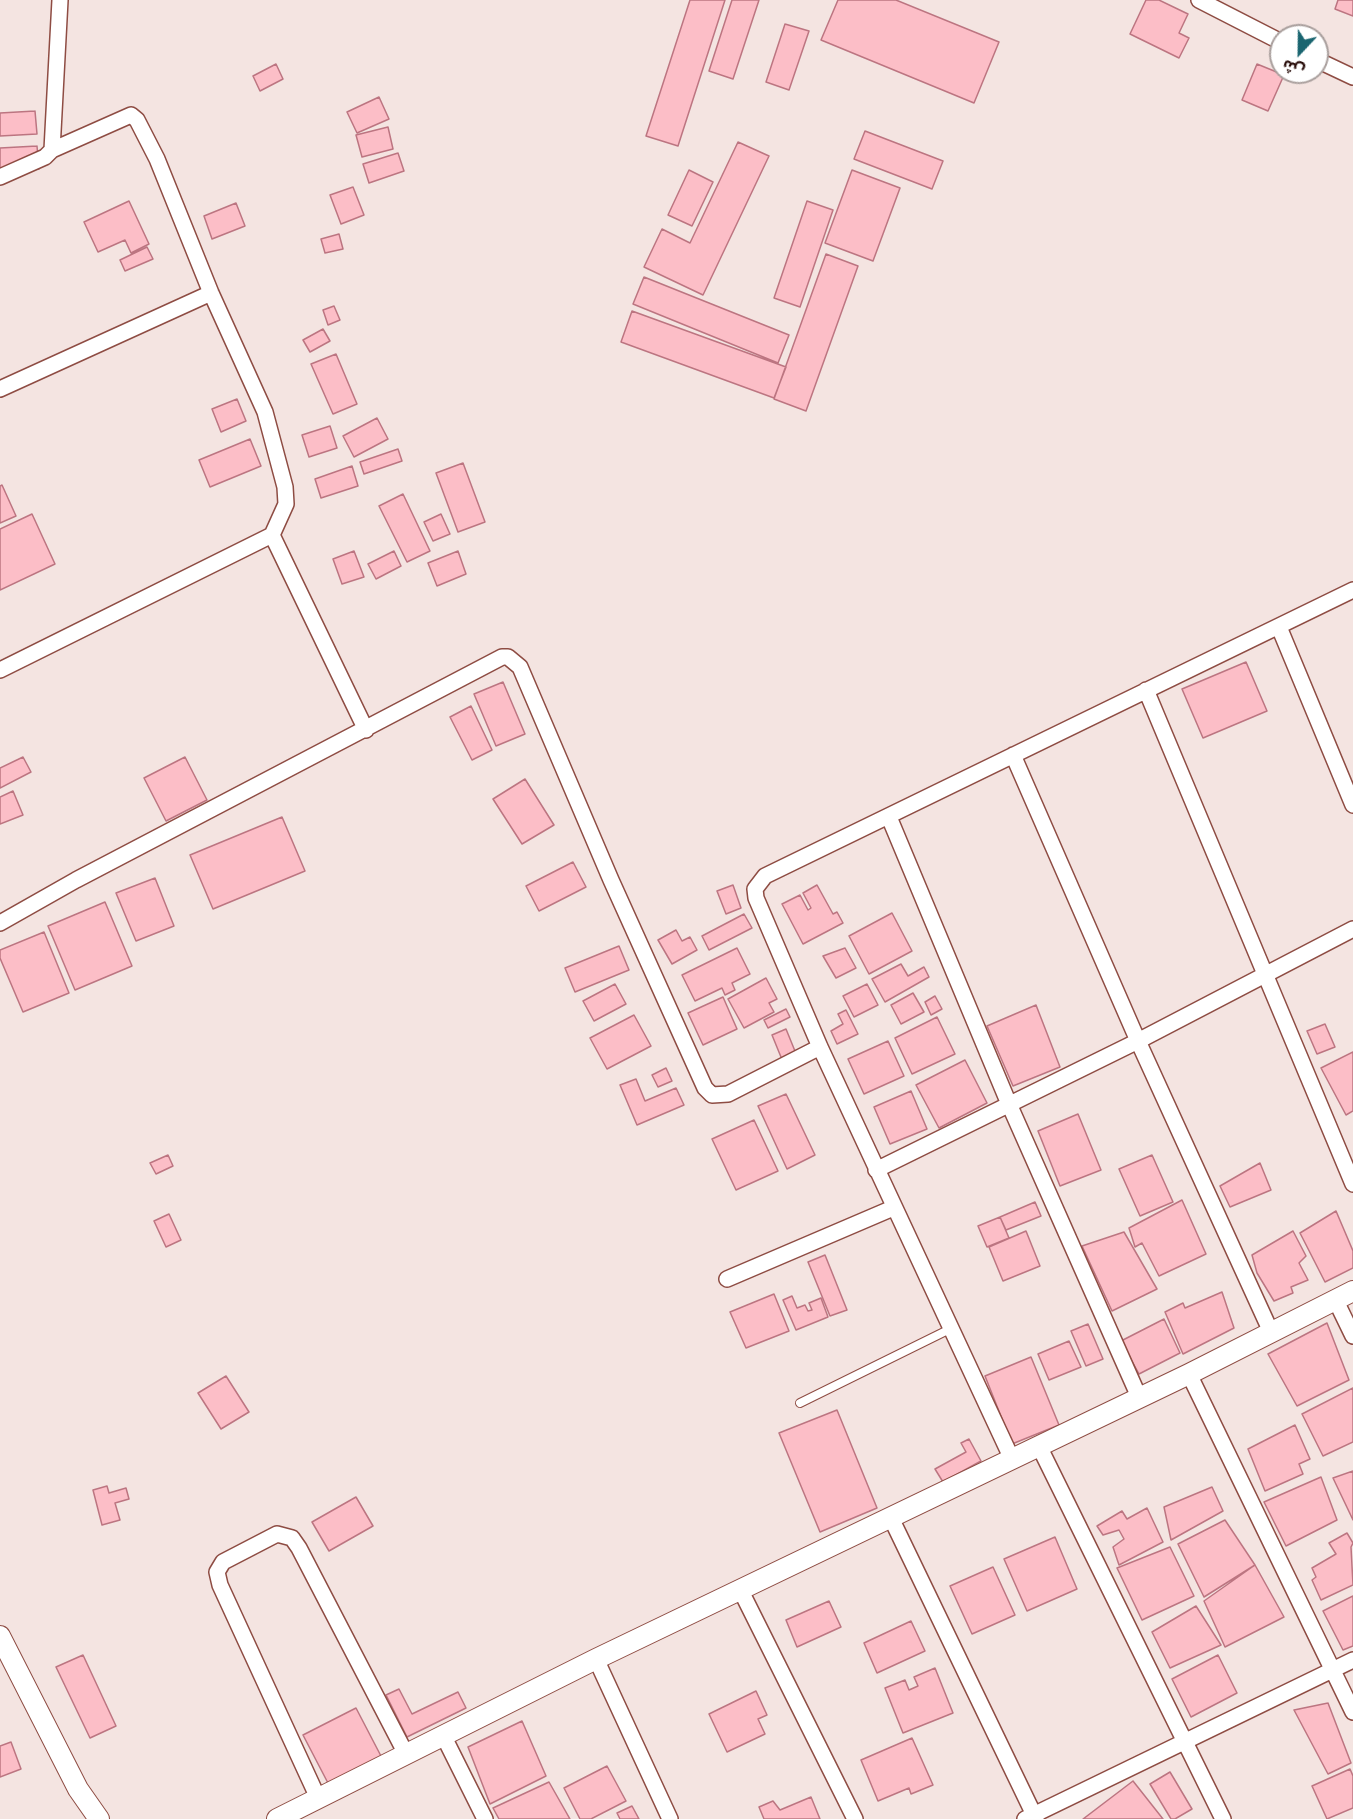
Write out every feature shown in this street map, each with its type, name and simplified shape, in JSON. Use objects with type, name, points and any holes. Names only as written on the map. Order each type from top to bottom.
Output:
[{"type":"street","points":[[52,150],[60,0]]},
{"type":"street","points":[[1199,0],[1269,36]]},
{"type":"street","points":[[1329,66],[1353,77]]},
{"type":"street","points":[[0,177],[45,157],[52,150],[134,116],[157,159],[211,294],[265,412],[285,487],[286,504],[272,535],[0,670]]},
{"type":"street","points":[[0,389],[211,294]]},
{"type":"street","points":[[272,535],[366,730]]},
{"type":"street","points":[[1011,1457],[893,1208],[820,1047],[756,898],[755,889],[765,876],[1353,590]]},
{"type":"street","points":[[1279,627],[1353,805]]},
{"type":"street","points":[[0,923],[76,880],[502,657],[514,660],[705,1088],[712,1095],[728,1094],[820,1047]]},
{"type":"street","points":[[1146,690],[1353,1184]]},
{"type":"street","points":[[1014,754],[1138,1041],[1271,1332]]},
{"type":"street","points":[[889,817],[1009,1104],[1139,1397]]},
{"type":"street","points":[[876,1170],[1138,1041],[1353,929]]},
{"type":"street","points":[[727,1279],[893,1208]]},
{"type":"street","points":[[277,1819],[298,1814],[318,1798],[596,1659],[891,1518],[1011,1457],[1039,1446],[1189,1374],[1345,1296],[1353,1336]]},
{"type":"street","points":[[1189,1374],[1353,1712]]},
{"type":"street","points":[[1039,1446],[1223,1819]]},
{"type":"street","points":[[891,1518],[1032,1818],[1353,1660]]},
{"type":"street","points":[[318,1798],[220,1585],[217,1572],[223,1562],[277,1534],[292,1538],[299,1548],[406,1754]]},
{"type":"street","points":[[740,1589],[855,1819]]},
{"type":"street","points":[[0,1636],[78,1789],[99,1819]]},
{"type":"street","points":[[596,1659],[669,1819]]},
{"type":"street","points":[[443,1735],[485,1819]]},
{"type":"lane","points":[[800,1403],[950,1329]]},
{"type":"building","points":[[690,0],[725,0],[678,146],[646,136]]},
{"type":"building","points":[[732,0],[759,0],[733,79],[709,71]]},
{"type":"building","points":[[838,0],[896,0],[999,42],[974,103],[821,40]]},
{"type":"building","points":[[1146,0],[1159,0],[1188,14],[1179,33],[1189,38],[1179,58],[1130,34]]},
{"type":"building","points":[[1338,0],[1353,0],[1353,16],[1335,9]]},
{"type":"building","points":[[785,24],[809,31],[789,90],[766,82]]},
{"type":"building","points":[[276,64],[283,79],[260,91],[253,76]]},
{"type":"building","points":[[1257,64],[1269,69],[1269,84],[1280,84],[1268,111],[1242,100]]},
{"type":"building","points":[[379,97],[389,119],[357,133],[347,112]]},
{"type":"building","points":[[35,111],[37,134],[0,136],[0,113]]},
{"type":"building","points":[[388,127],[393,149],[362,157],[356,135]]},
{"type":"building","points":[[865,131],[943,161],[932,189],[854,159]]},
{"type":"building","points":[[738,142],[769,156],[703,295],[644,267],[662,229],[690,243]]},
{"type":"building","points":[[37,146],[39,169],[0,171],[0,148]]},
{"type":"building","points":[[398,153],[404,171],[369,183],[363,164]]},
{"type":"building","points":[[689,170],[713,182],[692,226],[668,215]]},
{"type":"building","points":[[852,170],[900,188],[873,261],[825,243]]},
{"type":"building","points":[[353,187],[364,215],[341,224],[330,195]]},
{"type":"building","points":[[129,201],[149,244],[131,253],[125,240],[98,252],[84,222]]},
{"type":"building","points":[[807,201],[833,210],[800,307],[774,298]]},
{"type":"building","points":[[236,203],[245,226],[212,239],[204,216]]},
{"type":"building","points":[[339,234],[343,249],[325,253],[321,239]]},
{"type":"building","points":[[147,247],[153,259],[125,271],[120,260]]},
{"type":"building","points":[[826,254],[858,266],[806,411],[774,399]]},
{"type":"building","points":[[644,277],[789,335],[778,363],[633,304]]},
{"type":"building","points":[[334,306],[340,320],[328,325],[323,310]]},
{"type":"building","points":[[632,311],[786,367],[774,398],[621,342]]},
{"type":"building","points":[[323,329],[330,341],[310,352],[303,340]]},
{"type":"building","points":[[336,354],[357,404],[333,414],[311,364]]},
{"type":"building","points":[[237,399],[246,421],[221,432],[212,409]]},
{"type":"building","points":[[377,418],[388,439],[354,457],[343,436]]},
{"type":"building","points":[[330,426],[337,448],[309,457],[302,435]]},
{"type":"building","points":[[250,439],[261,466],[210,487],[199,460]]},
{"type":"building","points":[[398,449],[402,461],[364,474],[360,462]]},
{"type":"building","points":[[463,463],[485,522],[458,532],[436,473]]},
{"type":"building","points":[[352,466],[358,486],[321,498],[315,479]]},
{"type":"building","points":[[2,485],[16,516],[0,523],[0,486]]},
{"type":"building","points":[[403,494],[430,551],[407,562],[379,506]]},
{"type":"building","points":[[32,514],[55,564],[0,590],[0,529]]},
{"type":"building","points":[[441,514],[450,534],[433,541],[424,522]]},
{"type":"building","points":[[354,551],[364,577],[342,584],[333,559]]},
{"type":"building","points":[[394,551],[401,566],[376,579],[368,564]]},
{"type":"building","points":[[458,551],[466,574],[437,586],[428,563]]},
{"type":"building","points":[[1246,662],[1267,711],[1203,738],[1182,689]]},
{"type":"building","points":[[503,682],[525,734],[496,746],[474,694]]},
{"type":"building","points":[[471,706],[492,750],[472,760],[450,717]]},
{"type":"building","points":[[23,757],[31,772],[0,788],[0,768]]},
{"type":"building","points":[[185,757],[207,800],[166,821],[144,778]]},
{"type":"building","points":[[525,779],[554,825],[522,844],[493,799]]},
{"type":"building","points":[[13,791],[23,815],[0,824],[0,797]]},
{"type":"building","points":[[282,817],[305,871],[213,909],[190,855]]},
{"type":"building","points":[[573,862],[586,887],[539,911],[526,886]]},
{"type":"building","points":[[155,878],[174,926],[136,941],[116,893]]},
{"type":"building","points":[[733,885],[741,908],[726,914],[717,891]]},
{"type":"building","points":[[817,885],[833,914],[837,912],[843,923],[803,944],[782,904],[800,895],[808,910],[811,908],[803,893]]},
{"type":"building","points":[[105,902],[132,966],[75,990],[48,926]]},
{"type":"building","points":[[892,913],[912,951],[869,974],[849,936]]},
{"type":"building","points":[[744,914],[752,928],[709,950],[702,936]]},
{"type":"building","points":[[676,930],[682,941],[690,937],[697,950],[672,964],[658,940]]},
{"type":"building","points":[[44,932],[69,993],[23,1012],[0,958],[0,950]]},
{"type":"building","points":[[619,946],[629,970],[575,992],[565,968]]},
{"type":"building","points":[[737,948],[750,974],[732,983],[735,990],[725,995],[722,988],[695,1001],[682,975]]},
{"type":"building","points":[[845,948],[856,968],[836,978],[823,956]]},
{"type":"building","points":[[901,964],[908,976],[924,967],[929,977],[885,1002],[872,979]]},
{"type":"building","points":[[766,978],[777,999],[769,1003],[774,1012],[744,1028],[728,999]]},
{"type":"building","points":[[615,984],[626,1004],[594,1021],[583,1001]]},
{"type":"building","points":[[867,984],[878,1005],[854,1017],[843,996]]},
{"type":"building","points":[[913,993],[924,1012],[901,1024],[891,1005]]},
{"type":"building","points":[[935,996],[942,1009],[931,1015],[925,1002]]},
{"type":"building","points":[[723,997],[737,1029],[703,1045],[688,1013]]},
{"type":"building","points":[[1036,1005],[1060,1067],[1013,1086],[987,1026]]},
{"type":"building","points":[[786,1009],[790,1017],[768,1028],[764,1020]]},
{"type":"building","points":[[846,1010],[858,1034],[837,1044],[831,1031],[843,1024],[838,1014]]},
{"type":"building","points":[[634,1015],[651,1046],[607,1069],[590,1038]]},
{"type":"building","points":[[937,1017],[955,1054],[912,1074],[895,1038]]},
{"type":"building","points":[[1325,1024],[1335,1047],[1317,1054],[1307,1031]]},
{"type":"building","points":[[786,1029],[797,1056],[783,1062],[772,1035]]},
{"type":"building","points":[[888,1041],[904,1076],[864,1094],[848,1059]]},
{"type":"building","points":[[1353,1052],[1353,1111],[1346,1115],[1321,1068]]},
{"type":"building","points":[[965,1060],[987,1103],[939,1128],[916,1085]]},
{"type":"building","points":[[666,1068],[672,1081],[658,1087],[652,1075]]},
{"type":"building","points":[[636,1079],[645,1101],[676,1088],[684,1105],[637,1125],[620,1085]]},
{"type":"building","points":[[911,1091],[927,1129],[890,1144],[874,1107]]},
{"type":"building","points":[[786,1094],[815,1155],[787,1169],[758,1106]]},
{"type":"building","points":[[1078,1114],[1101,1170],[1060,1186],[1038,1131]]},
{"type":"building","points":[[754,1120],[778,1171],[736,1190],[712,1139]]},
{"type":"building","points":[[168,1155],[173,1166],[156,1174],[150,1163]]},
{"type":"building","points":[[1152,1155],[1173,1202],[1140,1216],[1119,1169]]},
{"type":"building","points":[[1260,1163],[1271,1190],[1230,1207],[1220,1186]]},
{"type":"building","points":[[1182,1200],[1206,1254],[1159,1276],[1142,1243],[1135,1247],[1129,1228]]},
{"type":"building","points":[[1035,1202],[1041,1216],[1006,1230],[1000,1217]]},
{"type":"building","points":[[1336,1211],[1353,1251],[1353,1268],[1325,1282],[1300,1233]]},
{"type":"building","points":[[169,1214],[181,1240],[166,1247],[154,1221]]},
{"type":"building","points":[[1000,1217],[1009,1238],[987,1247],[978,1226]]},
{"type":"building","points":[[1026,1231],[1040,1266],[1003,1281],[989,1247]]},
{"type":"building","points":[[1293,1231],[1306,1256],[1299,1263],[1308,1280],[1291,1287],[1293,1293],[1274,1301],[1257,1273],[1252,1255]]},
{"type":"building","points":[[1124,1232],[1157,1289],[1112,1311],[1082,1246]]},
{"type":"building","points":[[825,1255],[847,1310],[830,1316],[808,1262]]},
{"type":"building","points":[[1222,1292],[1234,1328],[1183,1354],[1165,1312],[1183,1303],[1185,1308]]},
{"type":"building","points":[[774,1294],[789,1331],[746,1348],[730,1312]]},
{"type":"building","points":[[792,1296],[797,1308],[805,1305],[808,1311],[812,1310],[809,1303],[821,1298],[828,1317],[796,1330],[783,1300]]},
{"type":"building","points":[[1164,1319],[1180,1353],[1139,1374],[1121,1341]]},
{"type":"building","points":[[1327,1323],[1349,1380],[1297,1406],[1268,1354]]},
{"type":"building","points":[[1088,1324],[1103,1359],[1086,1366],[1071,1331]]},
{"type":"building","points":[[1069,1341],[1081,1367],[1049,1380],[1038,1354]]},
{"type":"building","points":[[1031,1357],[1059,1425],[1012,1444],[985,1376]]},
{"type":"building","points":[[226,1376],[249,1412],[221,1429],[198,1393]]},
{"type":"building","points":[[1353,1388],[1353,1442],[1323,1456],[1302,1414]]},
{"type":"building","points":[[837,1410],[877,1508],[820,1532],[779,1433]]},
{"type":"building","points":[[1295,1425],[1310,1459],[1299,1464],[1303,1474],[1265,1491],[1248,1449]]},
{"type":"building","points":[[969,1439],[981,1461],[943,1482],[935,1469],[966,1452],[961,1443]]},
{"type":"building","points":[[1353,1471],[1353,1520],[1333,1478]]},
{"type":"building","points":[[1321,1477],[1337,1520],[1286,1546],[1264,1502]]},
{"type":"building","points":[[107,1486],[109,1493],[126,1488],[129,1499],[115,1503],[120,1520],[102,1525],[93,1490]]},
{"type":"building","points":[[1212,1487],[1223,1511],[1171,1540],[1164,1507]]},
{"type":"building","points":[[356,1497],[373,1526],[329,1551],[312,1522]]},
{"type":"building","points":[[1147,1508],[1163,1542],[1119,1565],[1113,1547],[1124,1539],[1119,1530],[1103,1535],[1097,1526],[1122,1511],[1127,1519]]},
{"type":"building","points":[[1225,1520],[1255,1565],[1204,1597],[1178,1544]]},
{"type":"building","points":[[1347,1533],[1353,1543],[1351,1547],[1353,1585],[1321,1600],[1312,1580],[1316,1577],[1312,1568],[1336,1554],[1329,1543]]},
{"type":"building","points":[[1055,1537],[1077,1589],[1027,1611],[1004,1559]]},
{"type":"building","points":[[1170,1547],[1194,1596],[1142,1620],[1117,1568]]},
{"type":"building","points":[[1255,1565],[1284,1617],[1225,1647],[1204,1601]]},
{"type":"building","points":[[993,1567],[1015,1615],[972,1634],[950,1586]]},
{"type":"building","points":[[1353,1596],[1353,1646],[1343,1650],[1323,1611]]},
{"type":"building","points":[[829,1601],[841,1627],[797,1647],[786,1620]]},
{"type":"building","points":[[1196,1606],[1221,1645],[1170,1668],[1152,1632]]},
{"type":"building","points":[[911,1621],[925,1651],[877,1673],[864,1643]]},
{"type":"building","points":[[83,1655],[116,1726],[90,1738],[56,1667]]},
{"type":"building","points":[[1218,1655],[1237,1693],[1191,1717],[1172,1679]]},
{"type":"building","points":[[935,1668],[953,1713],[903,1733],[885,1688],[905,1680],[909,1690],[918,1686],[914,1677]]},
{"type":"building","points":[[399,1689],[412,1714],[458,1692],[466,1708],[407,1737],[386,1695]]},
{"type":"building","points":[[756,1691],[767,1715],[758,1719],[765,1734],[727,1752],[709,1714]]},
{"type":"building","points":[[1328,1703],[1351,1763],[1328,1774],[1294,1710]]},
{"type":"building","points":[[356,1708],[382,1758],[329,1785],[303,1735]]},
{"type":"building","points":[[522,1721],[546,1776],[490,1804],[468,1747]]},
{"type":"building","points":[[912,1738],[933,1785],[911,1794],[909,1788],[878,1801],[861,1760]]},
{"type":"building","points":[[11,1742],[21,1769],[0,1777],[0,1746]]},
{"type":"building","points":[[607,1766],[626,1801],[591,1819],[580,1819],[564,1788]]},
{"type":"building","points":[[1350,1769],[1353,1776],[1353,1808],[1327,1819],[1312,1786]]},
{"type":"building","points":[[1170,1772],[1192,1809],[1175,1819],[1171,1819],[1150,1784]]},
{"type":"building","points":[[1133,1781],[1163,1819],[1083,1819]]},
{"type":"building","points":[[549,1782],[570,1819],[499,1819],[493,1808]]},
{"type":"building","points":[[811,1797],[820,1819],[764,1819],[759,1807],[773,1801],[780,1810]]},
{"type":"building","points":[[632,1806],[639,1819],[620,1819],[617,1813]]}]
